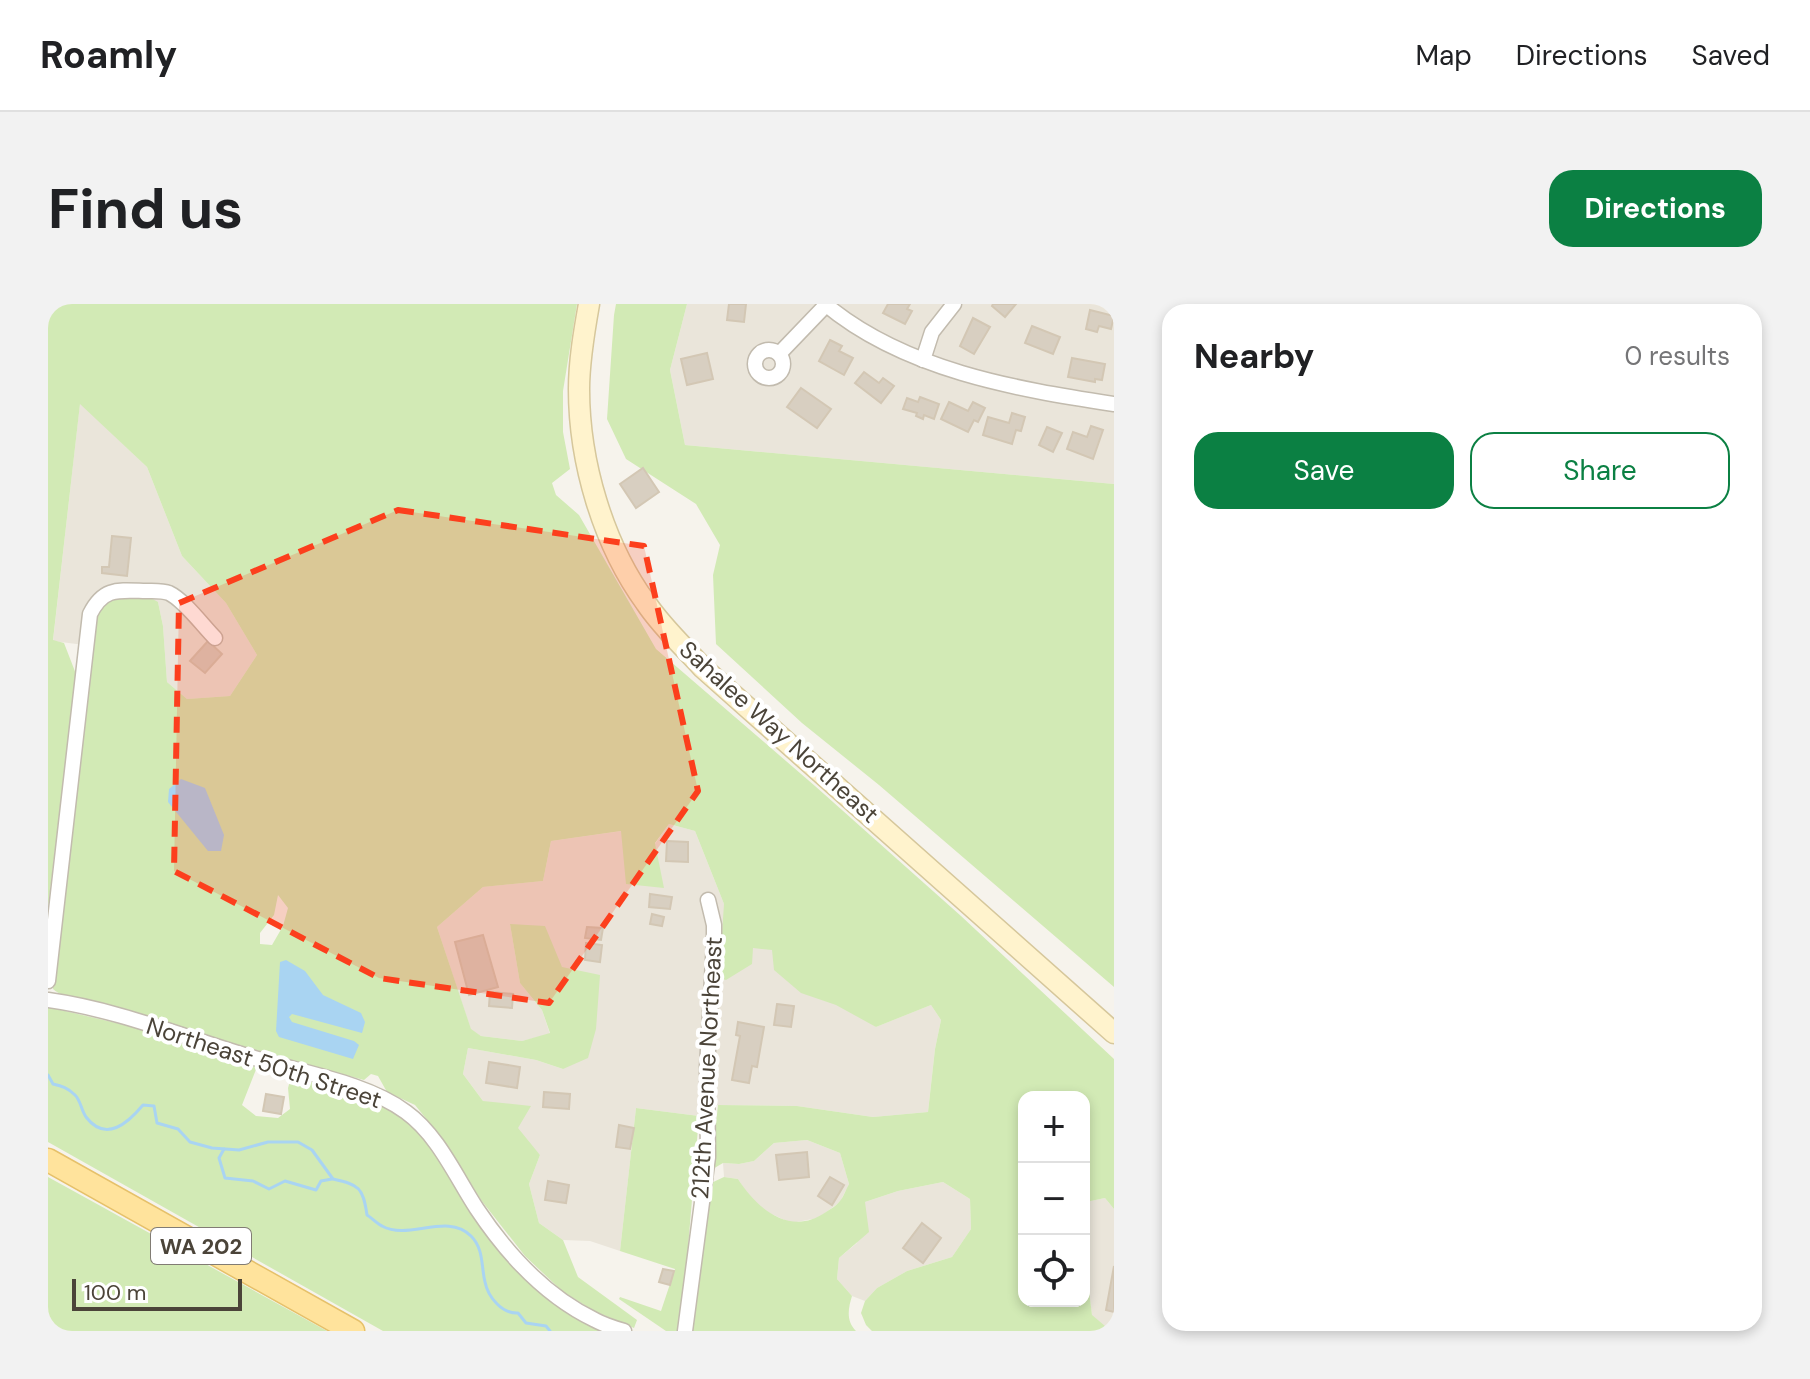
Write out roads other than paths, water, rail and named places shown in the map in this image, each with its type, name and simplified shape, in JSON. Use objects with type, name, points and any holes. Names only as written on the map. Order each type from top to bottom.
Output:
[{"type":"main road","name":"Sahalee Way Northeast","points":[[589,304],[579,386],[584,452],[605,527],[646,604],[703,668],[1114,1033]]},
{"type":"main road","name":"WA 202","points":[[48,1160],[353,1331]]},
{"type":"street","points":[[779,354],[826,304],[849,324],[923,360],[1009,385],[1114,404]]},
{"type":"street","points":[[923,360],[932,332],[954,304]]},
{"type":"street","points":[[48,981],[90,614],[96,601],[118,590],[167,592],[178,599],[215,638]]},
{"type":"street","name":"212th Avenue Northeast","points":[[685,1331],[708,1157],[707,1068],[714,925],[708,900]]},
{"type":"street","name":"Northeast 50th Street","points":[[48,1000],[129,1018],[335,1080],[381,1098],[405,1112],[424,1129],[479,1212],[538,1281],[596,1321],[624,1331]]},
{"type":"water","points":[[181,779],[205,788],[224,835],[221,851],[208,851],[168,802],[169,789]]},
{"type":"water","points":[[286,960],[305,971],[323,995],[361,1013],[365,1022],[362,1033],[292,1014],[289,1017],[292,1022],[354,1041],[359,1045],[353,1059],[279,1037],[276,1031],[280,962]]},
{"type":"waterway","points":[[48,1075],[53,1084],[75,1095],[86,1117],[101,1129],[124,1124],[143,1105],[154,1106],[157,1123],[178,1129],[190,1142],[212,1148],[239,1150],[268,1142],[298,1142],[312,1150],[333,1179],[358,1189],[364,1198],[367,1215],[380,1225],[404,1231],[451,1226],[471,1236],[480,1252],[485,1282],[493,1299],[501,1308],[518,1313],[526,1323],[546,1326],[550,1331]]},
{"type":"waterway","points":[[224,1149],[219,1158],[225,1178],[253,1181],[269,1189],[285,1181],[316,1190],[321,1181],[332,1179]]}]
